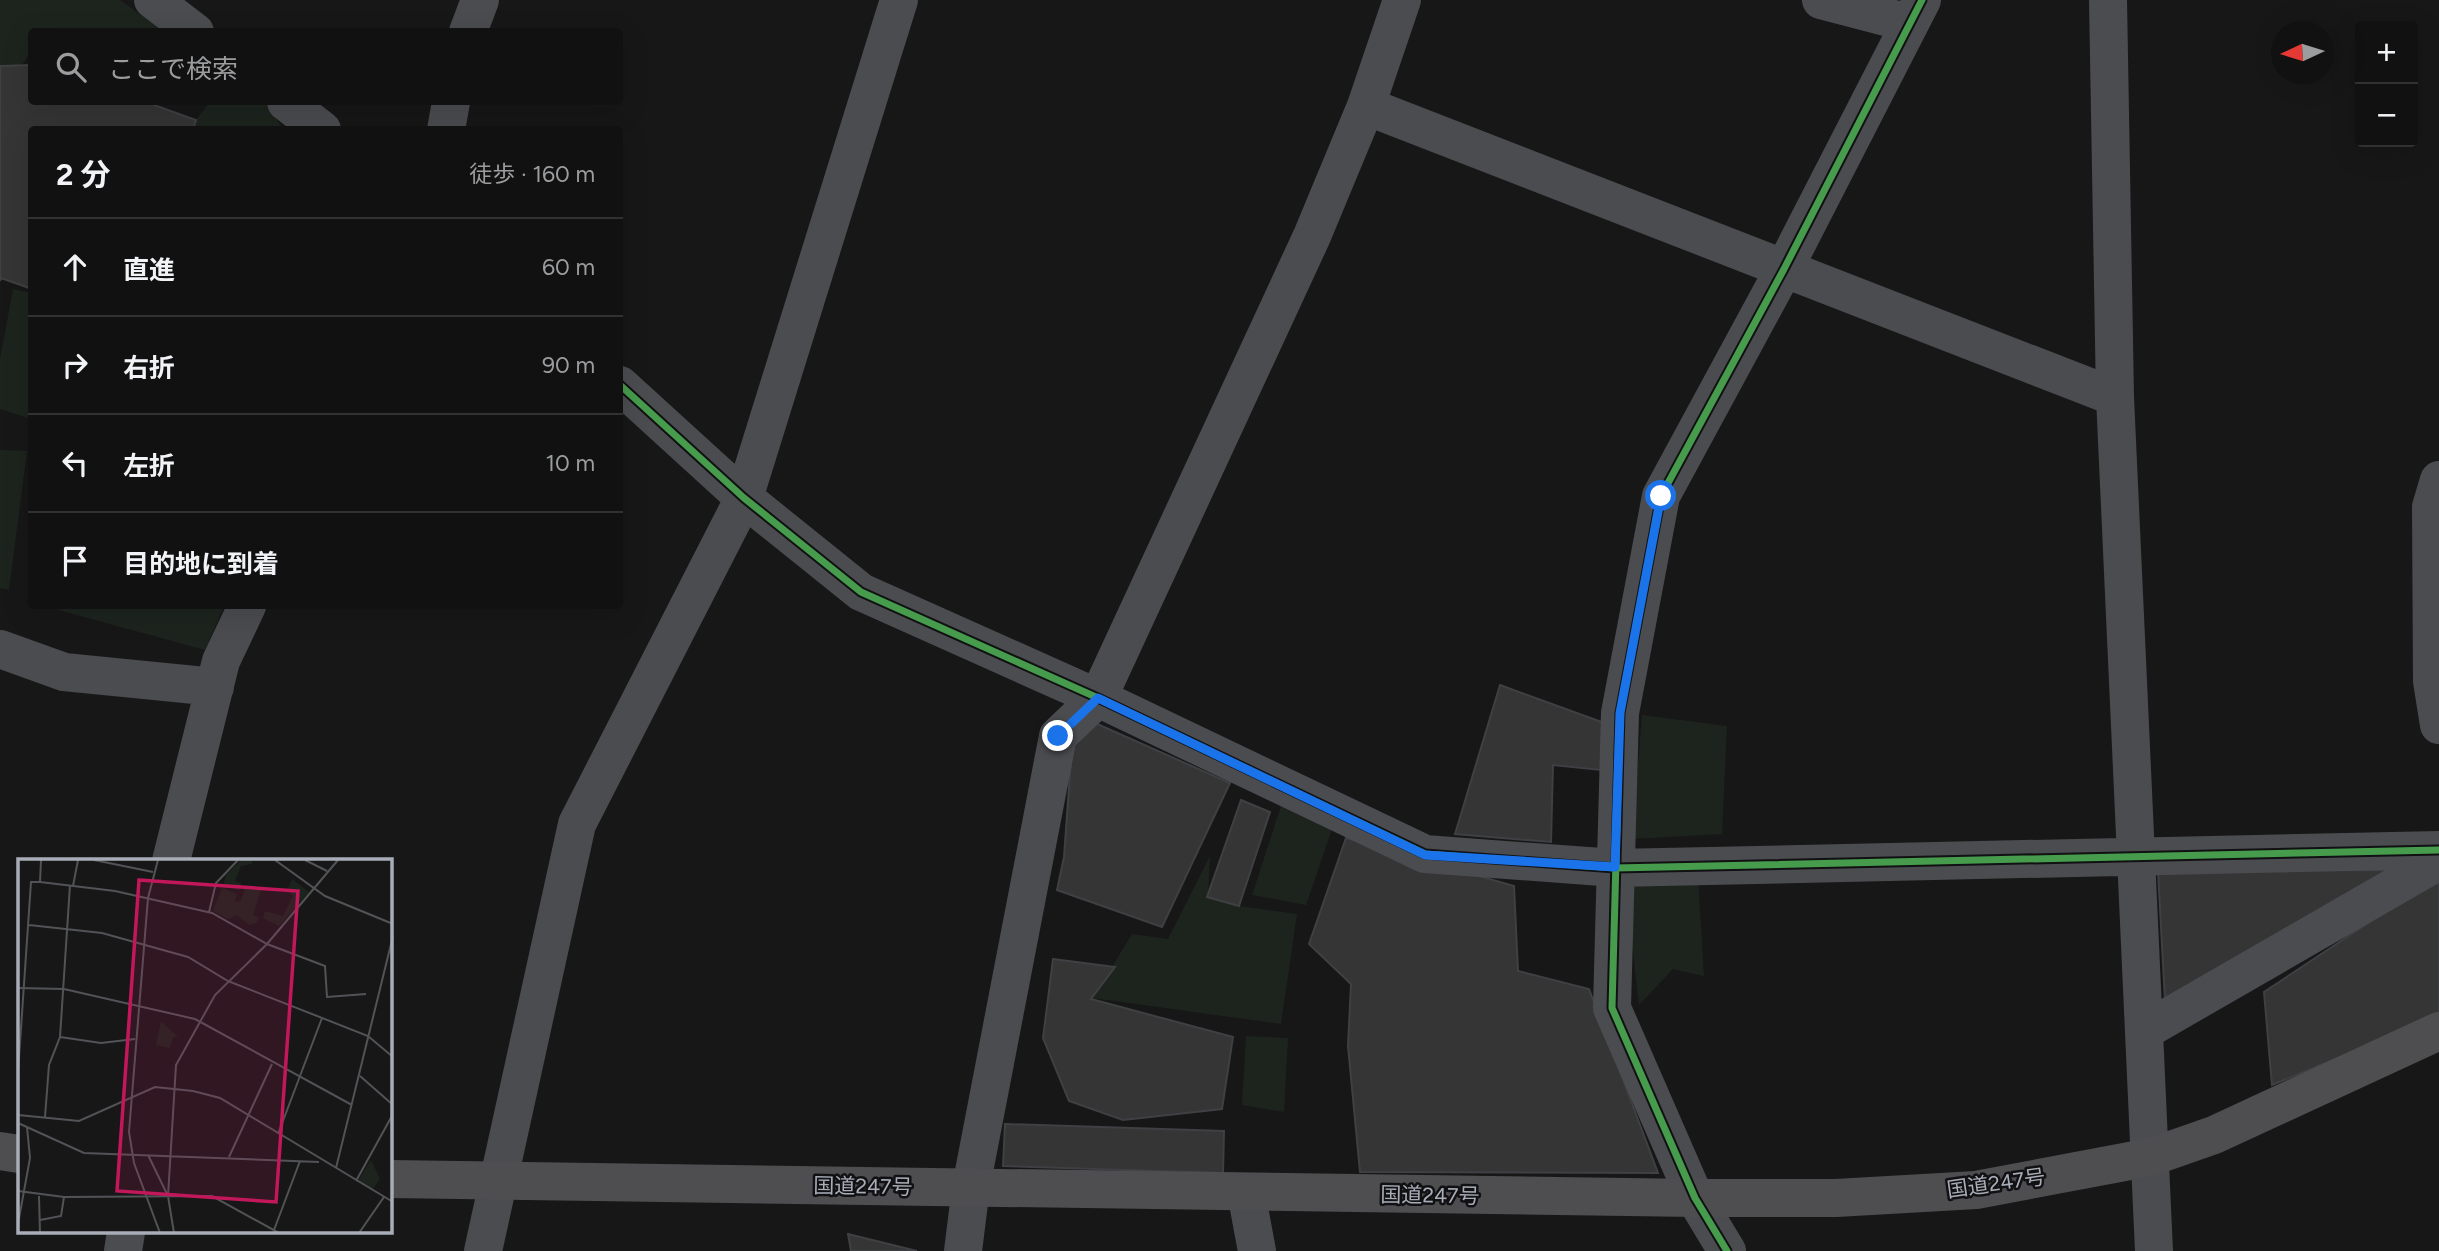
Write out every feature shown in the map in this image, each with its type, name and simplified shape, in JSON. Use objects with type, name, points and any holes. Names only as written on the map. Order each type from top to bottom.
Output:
[{"type":"highway","name":"国道247号","points":[[392,1179],[1695,1198],[1836,1198],[1976,1190],[2151,1157],[2214,1135],[2439,1031]]},
{"type":"highway","points":[[0,1152],[18,1154]]},
{"type":"street","points":[[153,0],[190,28]]},
{"type":"street","points":[[470,28],[480,0]]},
{"type":"street","points":[[483,1251],[496,1182],[577,824],[744,498],[899,0]]},
{"type":"street","points":[[963,1251],[971,1187],[1058,736],[1098,698],[1312,236],[1366,106],[1402,0]]},
{"type":"street","points":[[1727,1251],[1695,1198],[1612,1007],[1620,713],[1661,496],[1784,269],[1915,12],[1821,0]]},
{"type":"street","points":[[2108,0],[2115,397],[2154,1251]]},
{"type":"street","points":[[290,105],[317,126]]},
{"type":"street","points":[[447,126],[450,105]]},
{"type":"street","points":[[1366,106],[2115,397]]},
{"type":"street","points":[[623,388],[744,498],[861,592],[1098,698],[1425,855],[1615,867],[2439,850]]},
{"type":"street","points":[[2439,480],[2431,507],[2432,681],[2439,725]]},
{"type":"street","points":[[172,859],[221,661],[246,609]]},
{"type":"street","points":[[0,649],[64,672],[215,687]]},
{"type":"street","points":[[2144,1031],[2439,861]]},
{"type":"street","points":[[1246,1192],[1257,1251]]},
{"type":"shaded area","points":[[0,0],[120,0],[159,28],[28,28],[28,56],[6,90],[0,88]]},
{"type":"shaded area","points":[[207,105],[266,105],[281,126],[195,126]]},
{"type":"shaded area","points":[[13,289],[28,292],[28,418],[0,409],[0,359]]},
{"type":"shaded area","points":[[0,450],[27,451],[9,590],[0,588]]},
{"type":"shaded area","points":[[55,609],[223,609],[205,650]]},
{"type":"shaded area","points":[[1642,715],[1727,726],[1722,834],[1632,839]]},
{"type":"shaded area","points":[[1282,803],[1332,829],[1306,905],[1252,895]]},
{"type":"shaded area","points":[[1210,856],[1208,897],[1239,906],[1297,914],[1281,1024],[1093,998],[1132,934],[1168,939]]},
{"type":"shaded area","points":[[1698,877],[1704,976],[1673,969],[1639,1005],[1625,880]]},
{"type":"shaded area","points":[[1246,1036],[1288,1038],[1284,1112],[1242,1105]]},
{"type":"building","points":[[28,65],[28,105],[154,105],[196,120],[194,126],[28,126],[28,288],[1,278],[0,281],[0,66]]},
{"type":"building","points":[[1500,685],[1607,724],[1601,770],[1553,765],[1551,842],[1455,834]]},
{"type":"building","points":[[1095,723],[1230,783],[1162,927],[1057,890],[1064,857],[1072,746]]},
{"type":"building","points":[[1241,800],[1270,812],[1239,906],[1207,897]]},
{"type":"building","points":[[1346,838],[1514,886],[1518,971],[1589,989],[1658,1173],[1360,1172],[1348,1046],[1351,984],[1309,944]]},
{"type":"building","points":[[2394,870],[2165,1000],[2158,871]]},
{"type":"building","points":[[2439,876],[2439,1016],[2272,1085],[2264,992]]},
{"type":"building","points":[[1053,959],[1115,967],[1091,999],[1233,1037],[1222,1109],[1123,1120],[1069,1101],[1043,1038]]},
{"type":"building","points":[[1005,1124],[1224,1131],[1223,1173],[1003,1166]]},
{"type":"building","points":[[848,1234],[917,1251],[851,1251]]},
{"type":"cycle path","points":[[1727,1251],[1695,1198],[1612,1008],[1620,713],[1661,496],[1784,269],[1922,0]]},
{"type":"cycle path","points":[[623,388],[744,498],[861,592],[1098,698],[1425,854],[1615,868],[2439,850]]},
{"type":"route","points":[[1058,736],[1098,698],[1425,855],[1615,867],[1620,713],[1661,496]]}]
